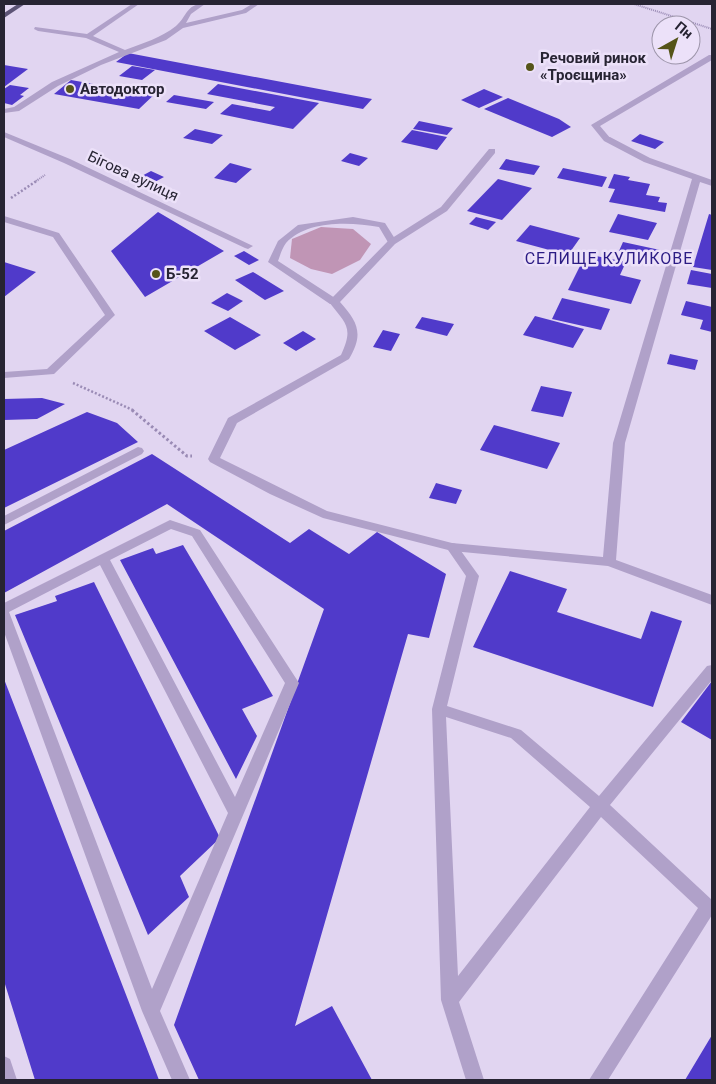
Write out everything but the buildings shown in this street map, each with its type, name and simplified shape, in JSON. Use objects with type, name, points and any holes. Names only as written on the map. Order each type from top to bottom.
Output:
[{"type":"main road","points":[[4,16],[22,4]]},
{"type":"street","points":[[88,36],[136,4]]},
{"type":"street","points":[[181,26],[188,13],[202,4]]},
{"type":"street","points":[[4,111],[16,109],[55,84],[98,63],[163,38],[181,26],[244,12],[256,4]]},
{"type":"street","points":[[38,29],[88,36],[124,52]]},
{"type":"street","points":[[712,57],[595,125],[607,139],[647,160],[712,183]]},
{"type":"street","name":"Бігова вулиця","points":[[4,134],[67,161],[248,246]]},
{"type":"street","points":[[334,302],[392,242],[444,209],[492,151]]},
{"type":"street","points":[[608,562],[619,443],[697,178]]},
{"type":"street","points":[[4,219],[56,235],[110,315],[50,372],[4,375]]},
{"type":"street","points":[[392,242],[382,225],[353,220],[301,227],[281,243],[273,262],[334,302],[352,321],[353,340],[345,357],[232,421],[214,458],[274,491],[323,514],[452,547],[608,562],[712,600]]},
{"type":"street","points":[[4,520],[138,451]]},
{"type":"street","points":[[4,609],[170,524],[196,533],[292,682],[151,1011]]},
{"type":"street","points":[[452,547],[473,576],[439,708],[450,1000],[475,1080]]},
{"type":"street","points":[[103,558],[236,813]]},
{"type":"street","points":[[4,614],[151,1011],[181,1080]]},
{"type":"street","points":[[450,1000],[600,806],[712,670]]},
{"type":"street","points":[[439,708],[516,734],[600,806],[708,907],[598,1080]]},
{"type":"street","points":[[4,1065],[8,1080]]},
{"type":"path","points":[[634,4],[712,29]]},
{"type":"path","points":[[4,203],[67,161]]},
{"type":"path","points":[[50,372],[136,412],[187,456]]},
{"type":"shaded area","points":[[321,227],[353,229],[371,244],[360,260],[332,274],[311,269],[290,258],[292,239]]},
{"type":"place","name":"Речовий ринок «Троєщина»","points":[[530,67]]},
{"type":"place","name":"Автодоктор","points":[[70,89]]},
{"type":"place","name":"Б-52","points":[[156,274]]},
{"type":"district","name":"СЕЛИЩЕ КУЛИКОВЕ","points":[[609,258]]}]
